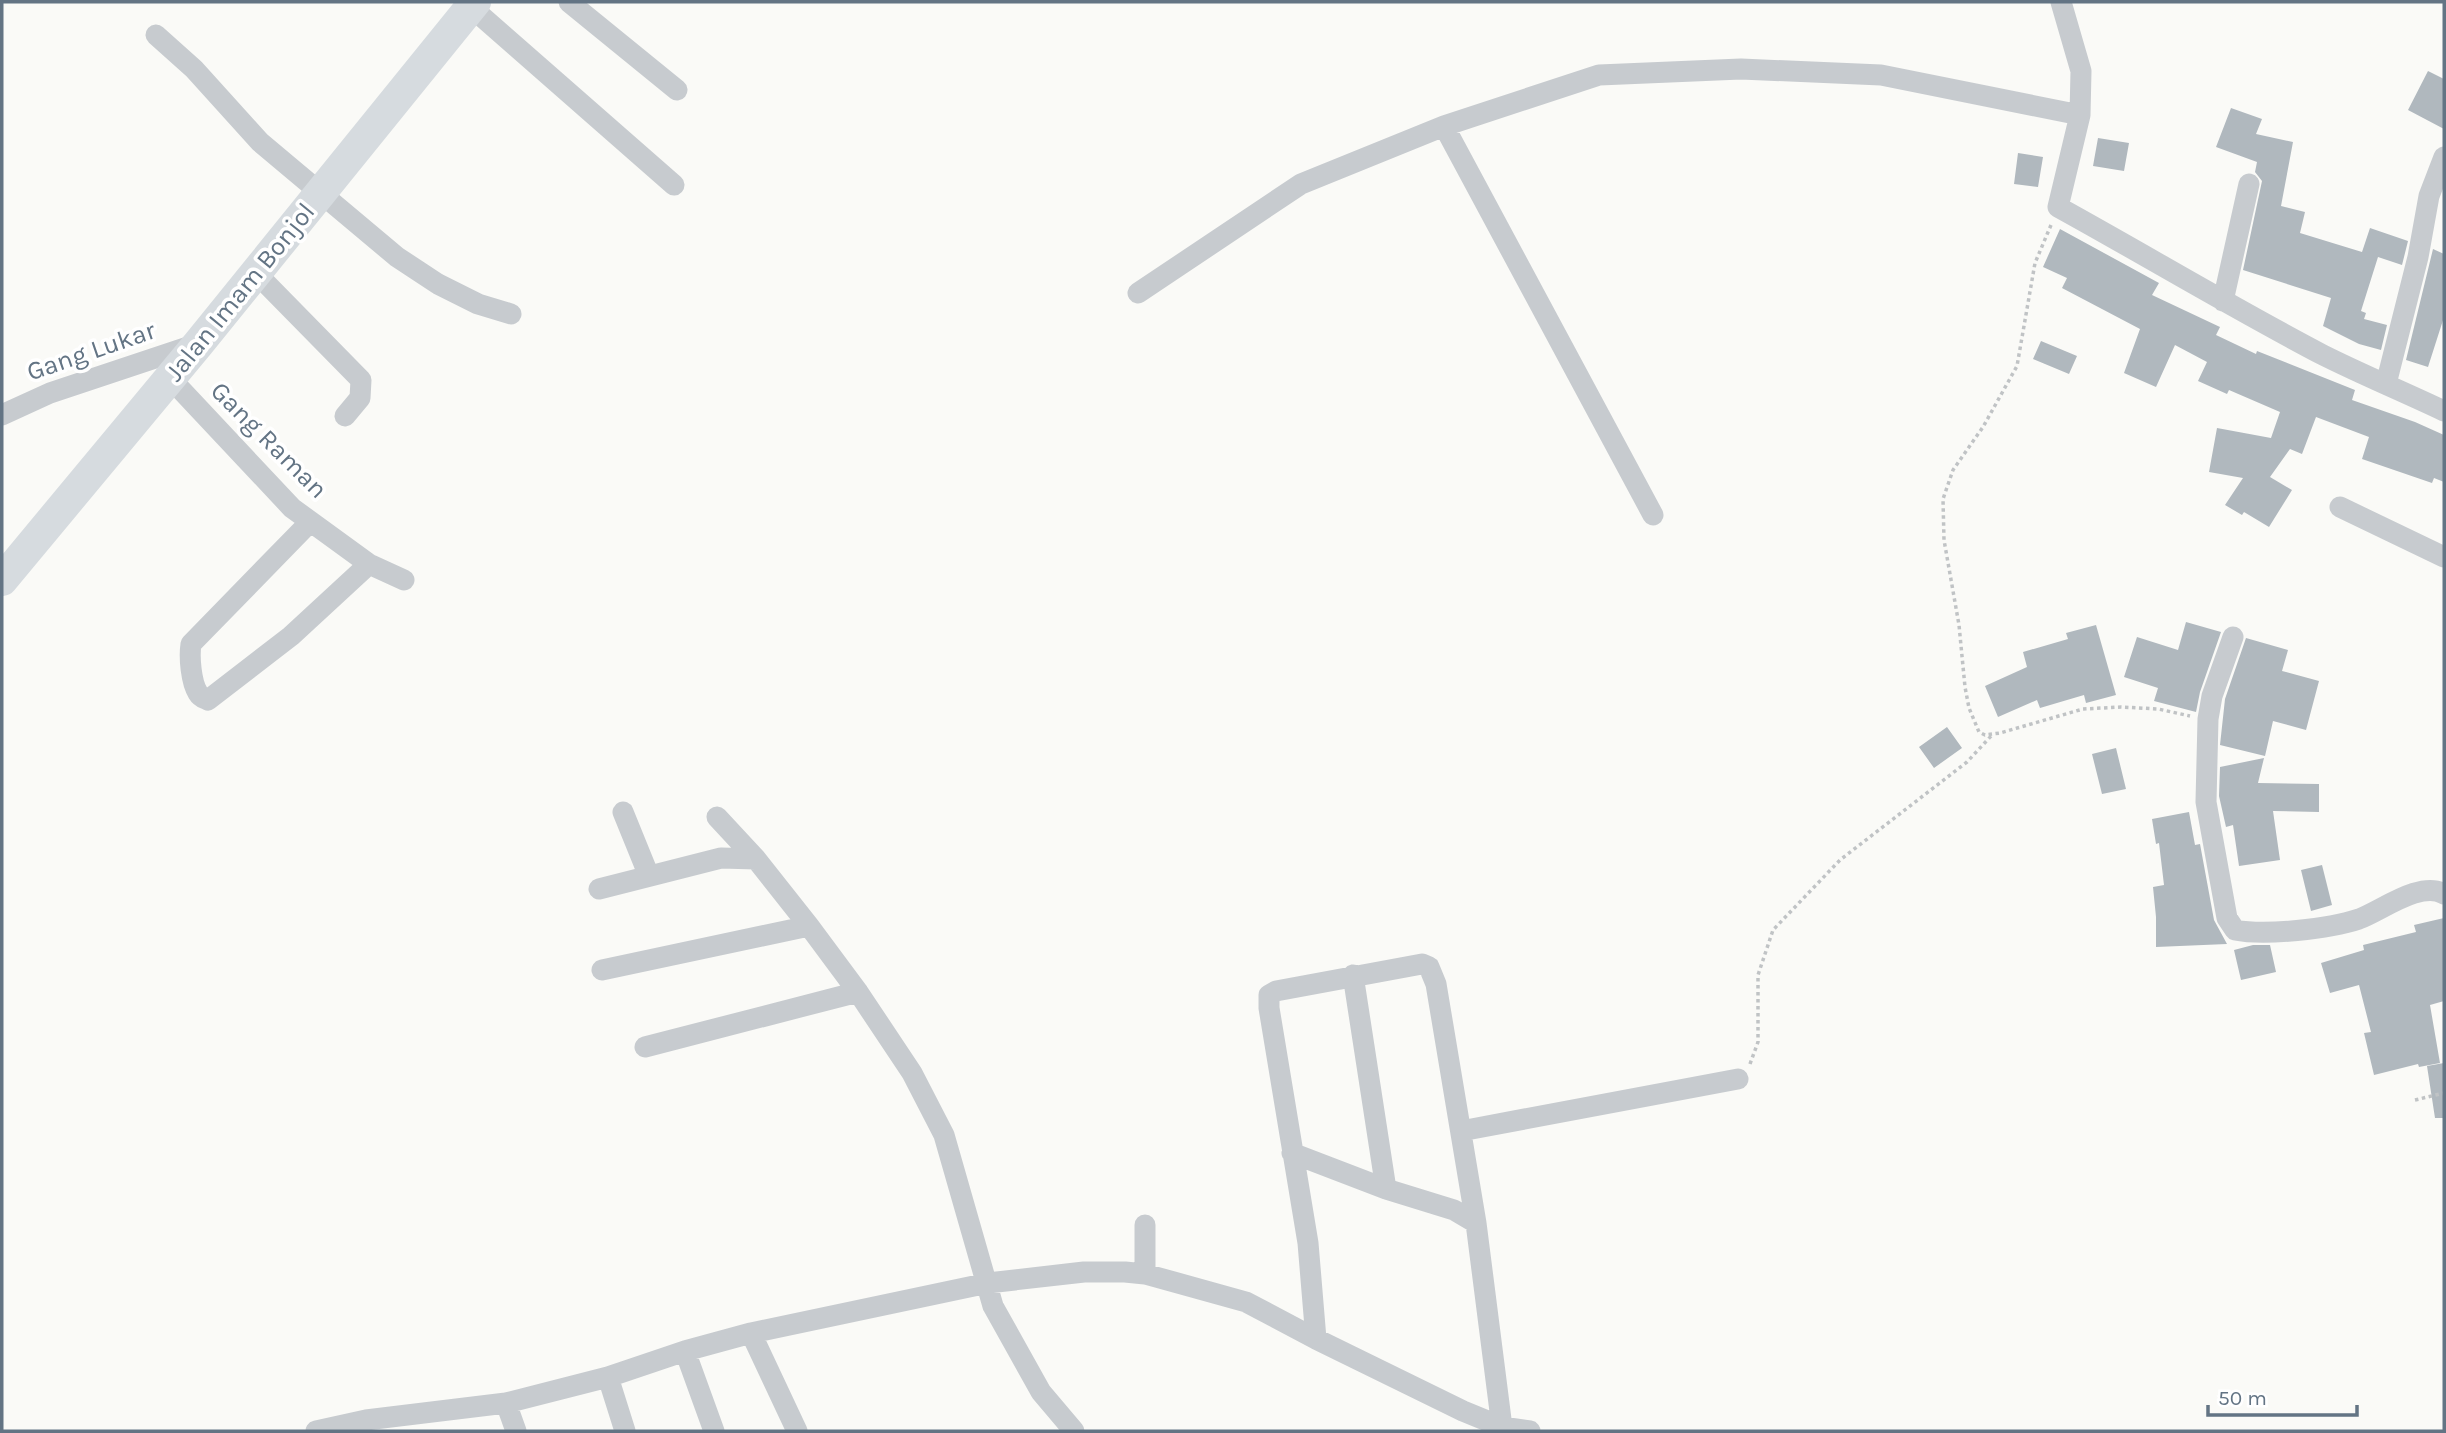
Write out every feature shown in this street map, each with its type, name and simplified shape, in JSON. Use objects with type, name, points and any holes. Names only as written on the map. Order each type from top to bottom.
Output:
[{"type":"highway","name":"Jalan Imam Bonjol","points":[[2,580],[199,343],[473,4]]},
{"type":"street","points":[[569,2],[677,90]]},
{"type":"street","points":[[2061,2],[2081,71],[2080,116],[2058,207],[2326,356],[2444,411]]},
{"type":"street","points":[[473,4],[674,185]]},
{"type":"street","points":[[156,35],[194,69],[260,142],[322,191],[397,257],[438,284],[478,304],[511,314]]},
{"type":"street","points":[[1138,293],[1301,184],[1444,127],[1599,75],[1741,69],[1881,75],[2080,116]]},
{"type":"street","points":[[1444,127],[1653,515]]},
{"type":"street","points":[[2386,384],[2418,257],[2429,196],[2444,157]]},
{"type":"street","points":[[2223,301],[2249,184]]},
{"type":"street","points":[[256,272],[360,380],[360,398],[345,416]]},
{"type":"street","name":"Gang Lukar","points":[[2,415],[50,393],[199,343]]},
{"type":"street","name":"Gang Raman","points":[[170,378],[292,508],[369,565],[404,580]]},
{"type":"street","points":[[2340,507],[2444,557]]},
{"type":"street","points":[[310,522],[191,644],[195,681],[198,693],[203,698],[208,700],[291,636],[369,565]]},
{"type":"street","points":[[2233,637],[2212,696],[2208,719],[2206,802],[2227,918],[2235,930],[2247,933],[2298,931],[2358,919],[2403,897],[2436,890],[2444,894]]},
{"type":"street","points":[[622,812],[649,876]]},
{"type":"street","points":[[717,817],[756,859],[808,926],[858,992],[912,1073],[944,1135],[993,1306],[1041,1392],[1074,1431]]},
{"type":"street","points":[[599,889],[721,858],[756,859]]},
{"type":"street","points":[[602,970],[808,926]]},
{"type":"street","points":[[1316,1339],[1308,1242],[1269,995],[1276,991],[1353,975],[1422,964],[1429,967],[1436,984],[1476,1223],[1502,1427]]},
{"type":"street","points":[[1353,975],[1386,1189]]},
{"type":"street","points":[[645,1047],[858,992]]},
{"type":"street","points":[[1461,1131],[1738,1079]]},
{"type":"street","points":[[1292,1153],[1386,1189],[1454,1210],[1476,1223]]},
{"type":"street","points":[[1145,1224],[1145,1274]]},
{"type":"street","points":[[316,1431],[366,1426],[506,1402],[608,1377],[685,1351],[751,1333],[988,1283],[1084,1272],[1125,1272],[1145,1274],[1246,1302],[1463,1411],[1502,1427],[1530,1431]]},
{"type":"street","points":[[751,1333],[797,1431]]},
{"type":"street","points":[[685,1351],[714,1431]]},
{"type":"street","points":[[608,1377],[625,1431]]},
{"type":"street","points":[[506,1402],[516,1431]]},
{"type":"path","points":[[2058,207],[2035,263],[2018,366],[1983,427],[1953,470],[1943,499],[1944,540],[1959,625],[1969,708],[1979,732],[1985,735],[2083,709],[2158,709],[2208,719]]},
{"type":"path","points":[[1738,1079],[1752,1062],[1758,1042],[1758,975],[1773,930],[1840,860],[1967,762],[1992,735]]},
{"type":"path","points":[[2415,1100],[2444,1093]]},
{"type":"building","points":[[2428,71],[2444,79],[2444,129],[2408,110]]},
{"type":"building","points":[[2231,108],[2262,119],[2256,134],[2293,142],[2281,206],[2305,212],[2300,233],[2362,252],[2370,228],[2408,241],[2402,265],[2378,257],[2361,311],[2366,313],[2364,319],[2387,325],[2381,350],[2359,344],[2323,326],[2331,298],[2243,270],[2262,181],[2255,172],[2257,162],[2216,147]]},
{"type":"building","points":[[2098,138],[2129,143],[2124,171],[2093,166]]},
{"type":"building","points":[[2018,153],[2043,157],[2038,187],[2014,184]]},
{"type":"building","points":[[2060,229],[2159,283],[2152,295],[2220,327],[2216,335],[2256,354],[2257,351],[2355,390],[2352,400],[2444,435],[2444,482],[2434,478],[2432,483],[2362,459],[2369,437],[2316,417],[2302,454],[2290,449],[2270,477],[2292,490],[2269,527],[2244,512],[2242,515],[2225,505],[2243,478],[2209,472],[2217,428],[2271,438],[2280,412],[2229,390],[2227,394],[2198,381],[2207,362],[2175,345],[2156,387],[2124,373],[2140,329],[2062,288],[2067,278],[2043,267]]},
{"type":"building","points":[[2433,249],[2444,254],[2444,317],[2428,367],[2406,360]]},
{"type":"building","points":[[2041,341],[2077,356],[2069,374],[2033,359]]},
{"type":"building","points":[[2186,622],[2221,632],[2200,692],[2196,712],[2154,701],[2158,688],[2124,677],[2137,637],[2178,650]]},
{"type":"building","points":[[2096,625],[2116,695],[2086,703],[2084,695],[2040,708],[2037,700],[1998,717],[1985,686],[2027,667],[2023,652],[2068,639],[2066,633]]},
{"type":"building","points":[[2246,638],[2288,650],[2282,671],[2319,681],[2306,730],[2273,721],[2265,756],[2220,745],[2225,699]]},
{"type":"building","points":[[1947,727],[1962,748],[1934,768],[1919,747]]},
{"type":"building","points":[[2116,748],[2126,789],[2102,794],[2092,754]]},
{"type":"building","points":[[2264,758],[2258,783],[2319,784],[2319,812],[2273,811],[2280,860],[2239,866],[2233,825],[2226,827],[2219,796],[2220,767]]},
{"type":"building","points":[[2189,812],[2195,845],[2200,844],[2214,920],[2227,944],[2156,947],[2153,887],[2164,885],[2159,843],[2156,844],[2152,819]]},
{"type":"building","points":[[2322,865],[2332,905],[2311,911],[2301,870]]},
{"type":"building","points":[[2444,918],[2444,1001],[2430,1005],[2440,1063],[2419,1067],[2418,1064],[2374,1075],[2364,1033],[2371,1032],[2359,985],[2330,993],[2321,963],[2364,950],[2363,945],[2416,932],[2414,925]]},
{"type":"building","points":[[2253,945],[2270,945],[2276,972],[2241,980],[2234,950]]},
{"type":"building","points":[[2444,1063],[2444,1118],[2435,1118],[2427,1066]]}]
